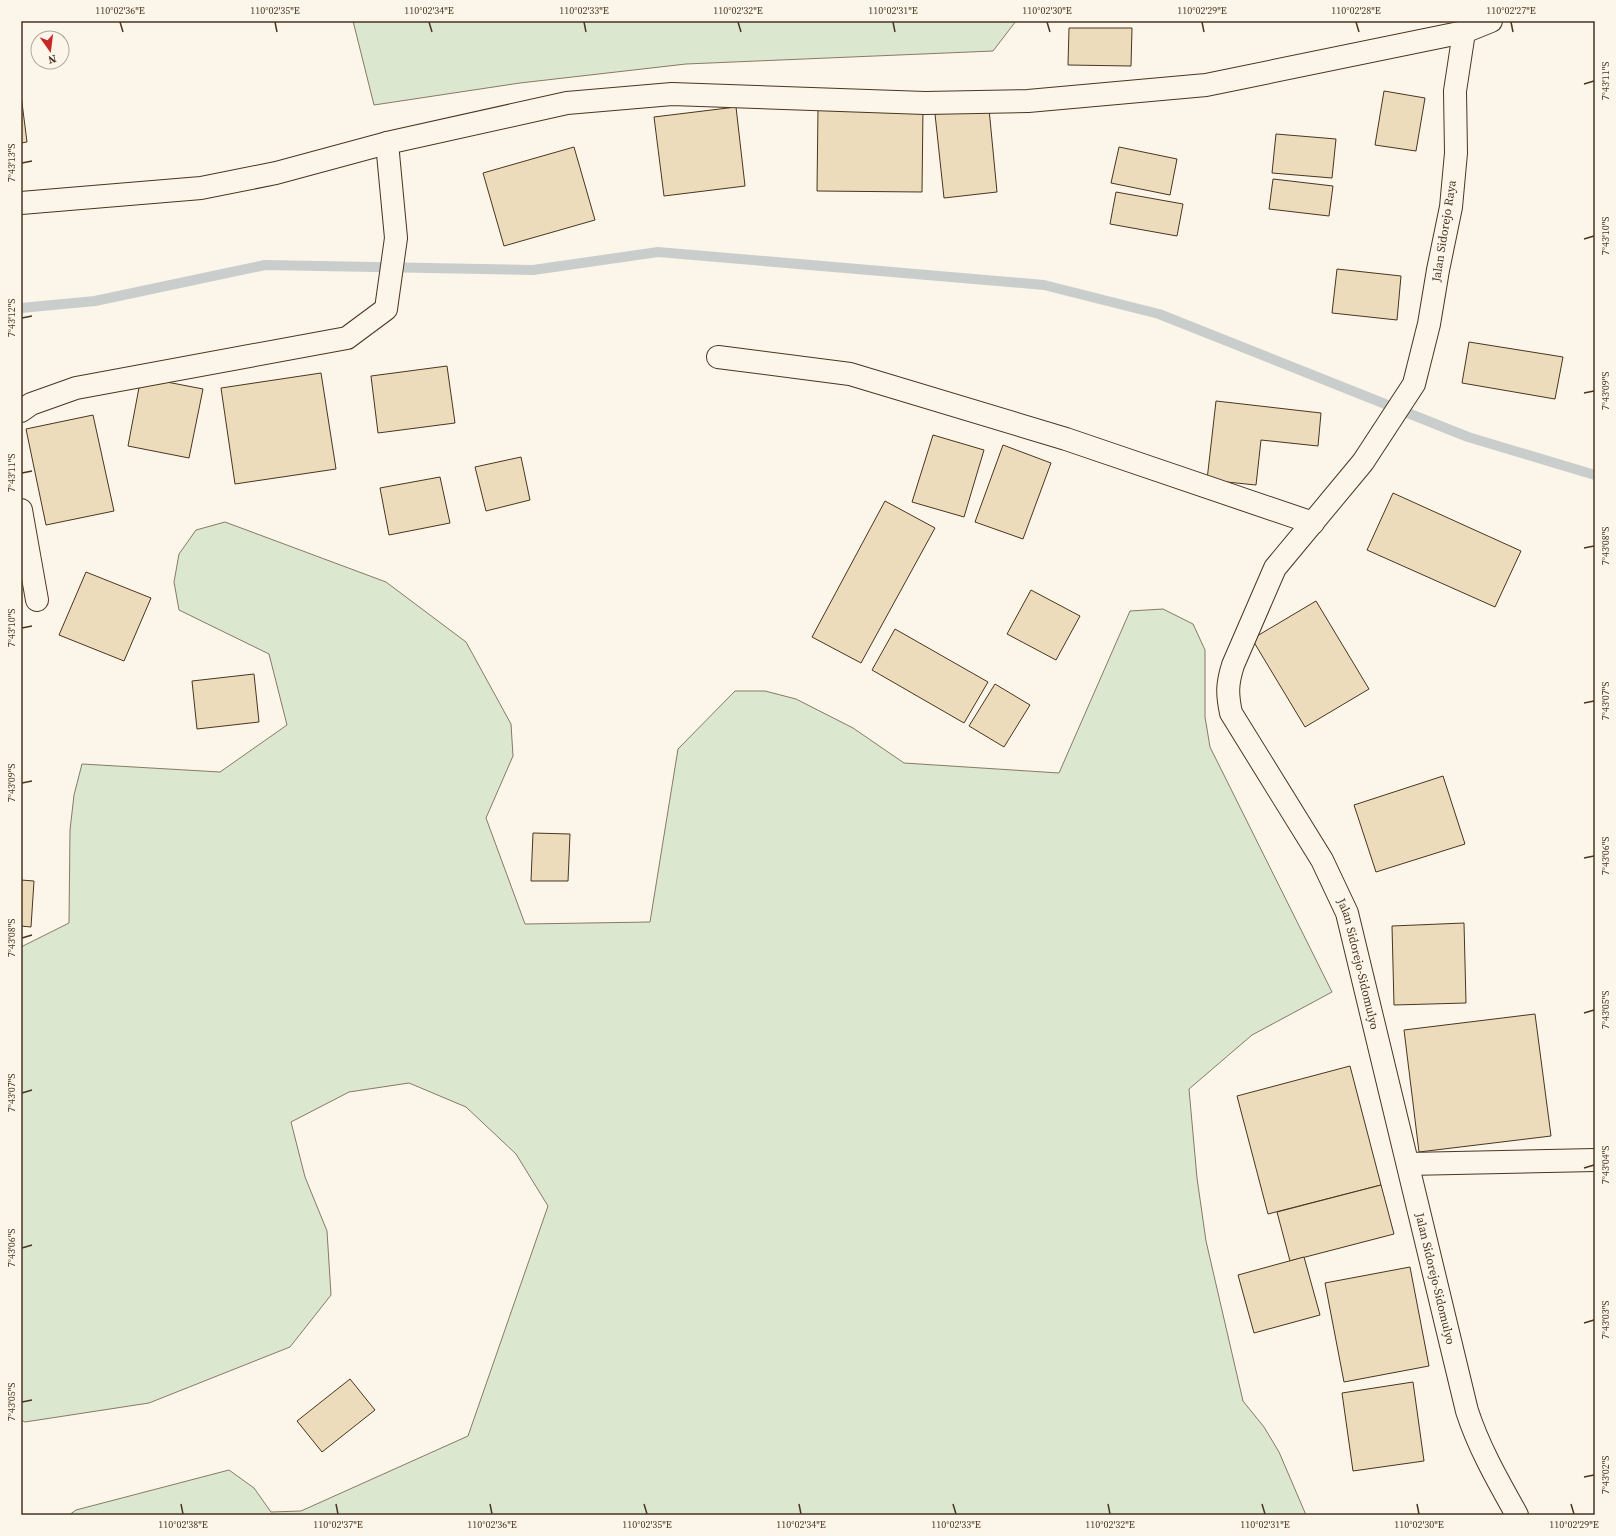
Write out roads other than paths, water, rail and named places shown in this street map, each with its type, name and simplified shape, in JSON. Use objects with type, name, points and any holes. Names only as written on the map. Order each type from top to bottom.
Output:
[{"type":"street","points":[[21,203],[201,188],[276,173],[387,143],[567,103],[672,94],[925,103],[1012,101],[1206,85],[1464,32],[1491,21]]},
{"type":"street","name":"Jalan Sidorejo Raya","points":[[1363,462],[1414,384],[1429,324],[1451,207],[1456,153],[1454,90],[1464,32]]},
{"type":"street","points":[[21,411],[31,404],[76,388],[347,338],[386,310],[396,238],[387,143]]},
{"type":"street","points":[[718,357],[850,374],[1066,439],[1313,523]]},
{"type":"street","name":"Jalan Sidorejo-Sidomulyo","points":[[1363,462],[1275,568],[1232,666],[1228,680],[1227,695],[1231,713],[1322,860],[1347,913],[1467,1411],[1474,1433],[1485,1457],[1517,1515]]},
{"type":"street","points":[[21,510],[37,600]]},
{"type":"street","points":[[1408,1164],[1595,1160]]},
{"type":"waterway","points":[[21,308],[95,301],[265,265],[533,270],[658,252],[1044,285],[1159,314],[1468,437],[1595,475]]}]
